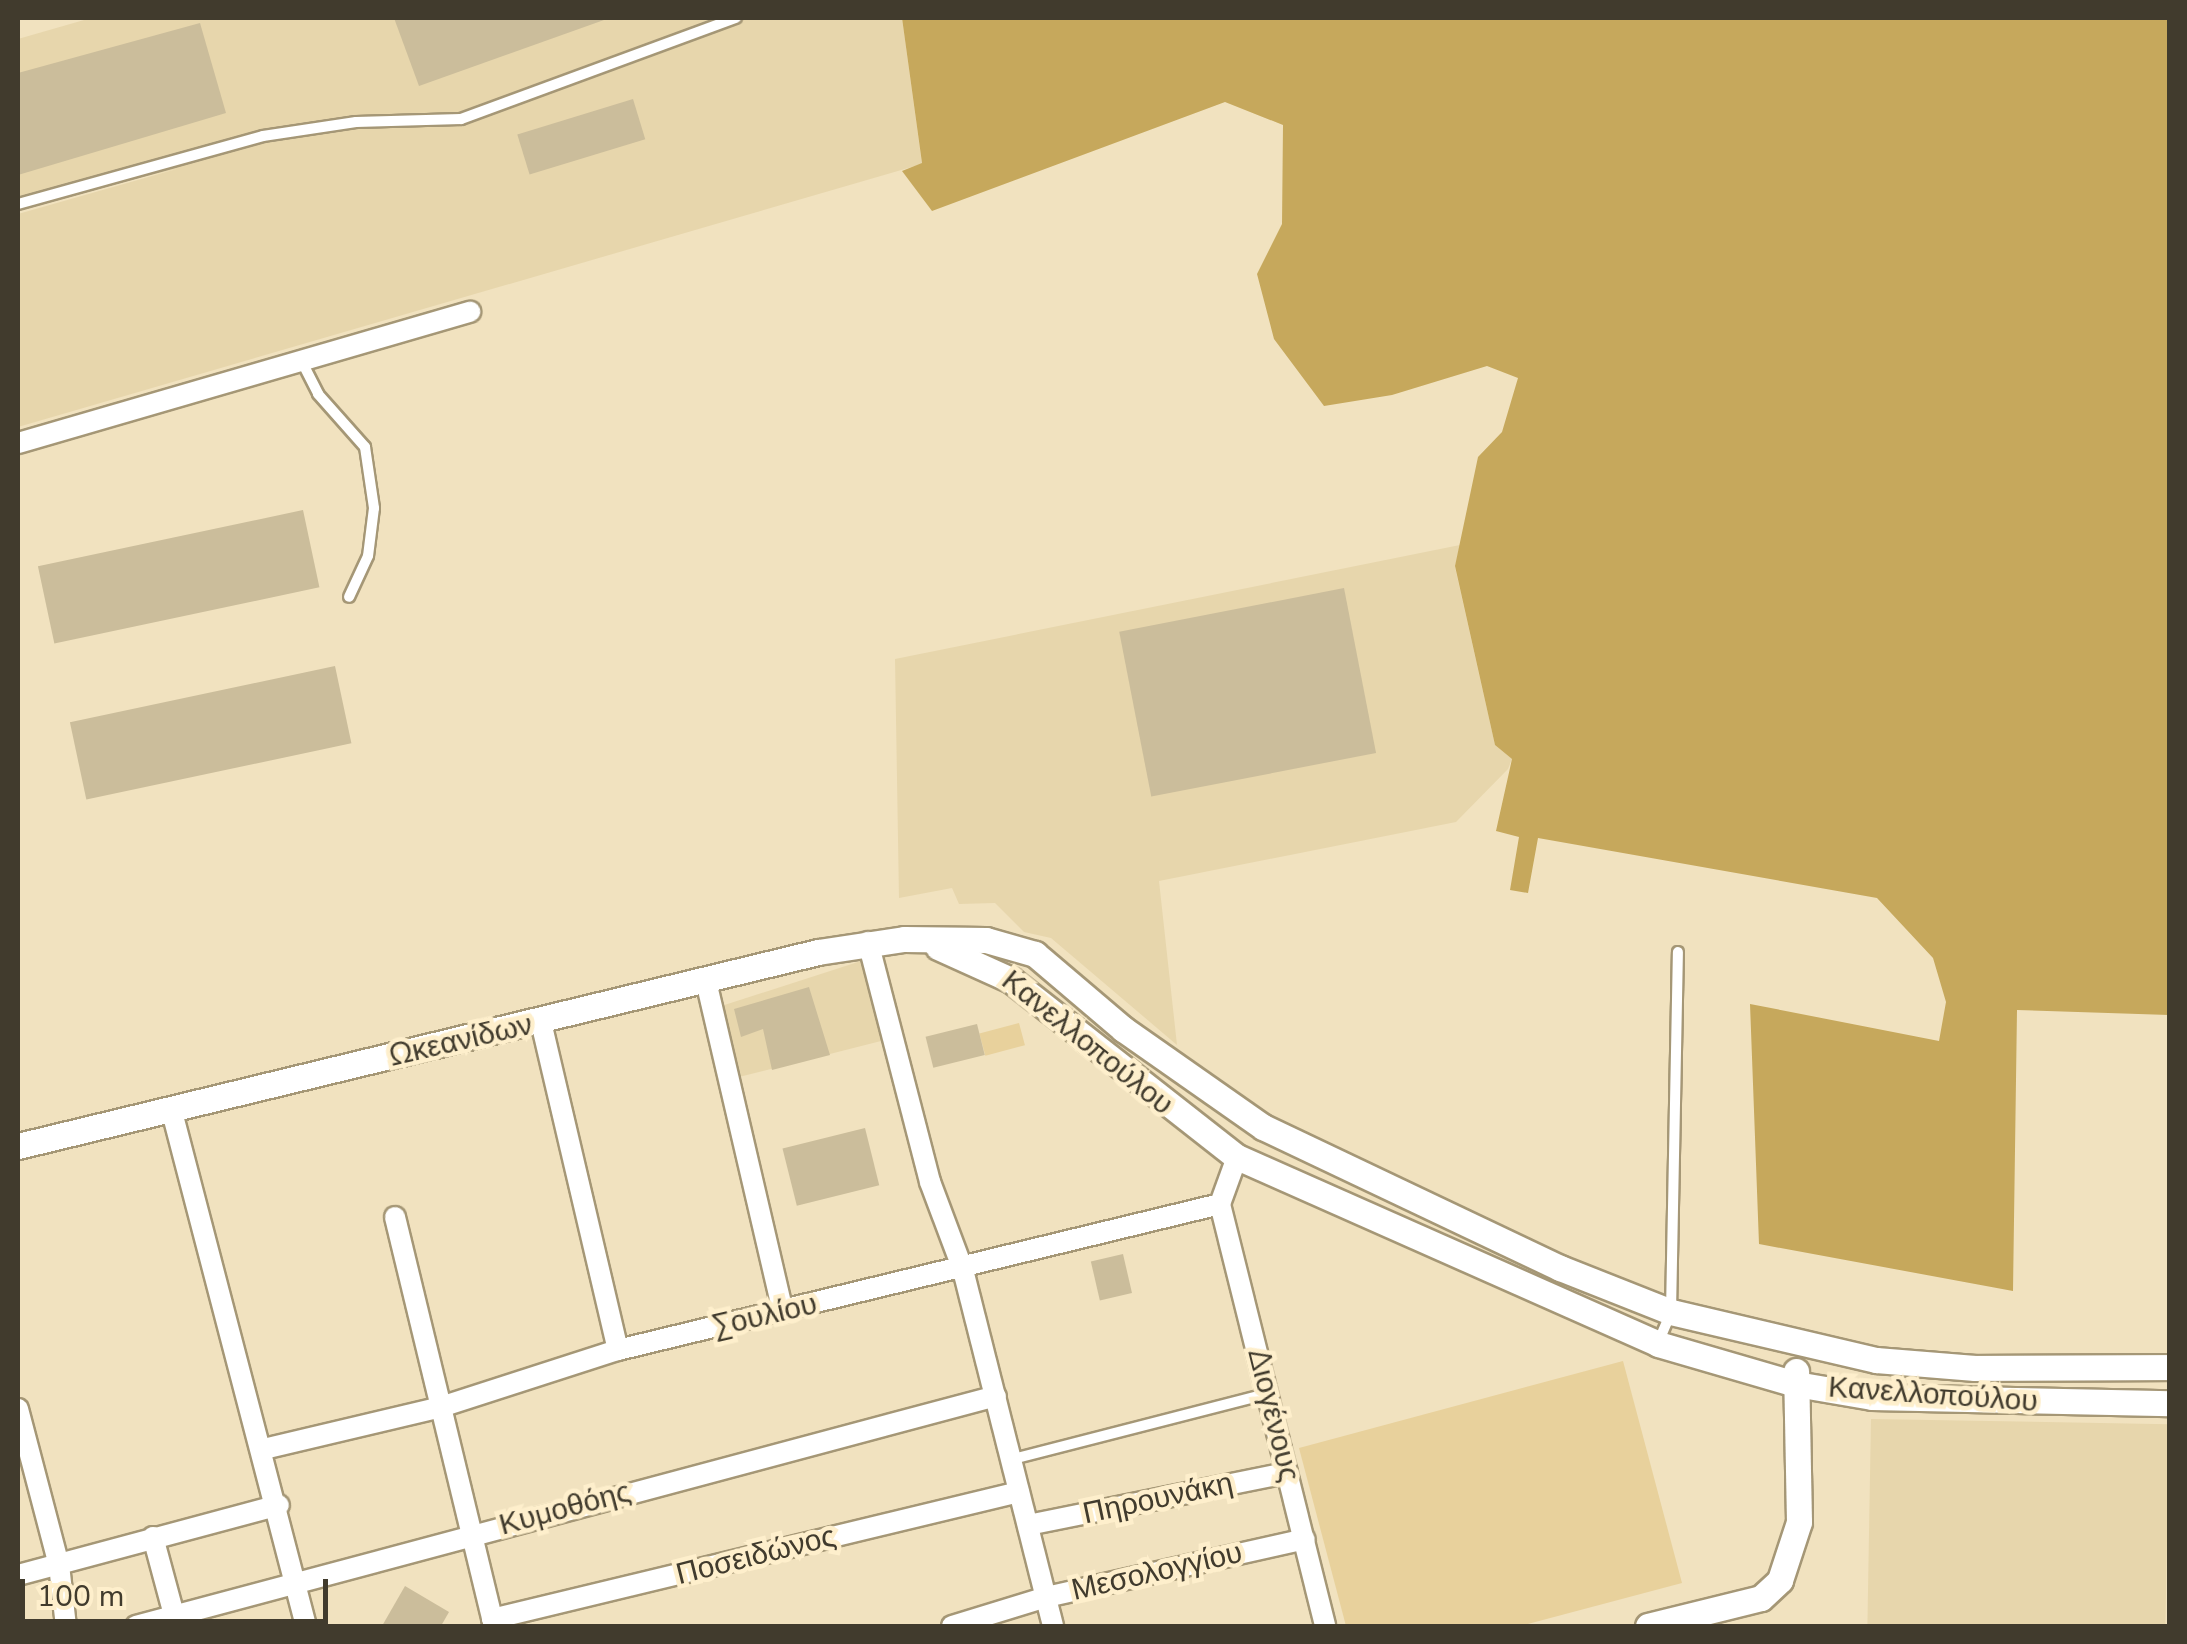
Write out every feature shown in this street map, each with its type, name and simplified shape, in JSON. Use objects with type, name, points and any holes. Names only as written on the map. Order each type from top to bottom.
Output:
[{"type":"street","points":[[18,443],[470,312]]},
{"type":"street","name":"Ωκεανίδων","points":[[18,1146],[868,942],[904,939]]},
{"type":"street","name":"Κανελλοπούλου","points":[[904,939],[995,969],[1237,1157],[1658,1344],[1796,1384],[1974,1404],[2170,1403]]},
{"type":"street","name":"Κανελλοπούλου","points":[[904,939],[986,940],[1035,954],[1123,1030],[1263,1128],[1560,1268],[1671,1312],[1797,1345],[1876,1360],[1975,1368],[2170,1367]]},
{"type":"street","points":[[868,942],[930,1182],[963,1270],[1054,1626]]},
{"type":"street","points":[[706,981],[783,1312]]},
{"type":"street","points":[[541,1022],[618,1350]]},
{"type":"street","points":[[171,1108],[279,1505],[306,1626]]},
{"type":"street","points":[[1220,1204],[1237,1157]]},
{"type":"street","name":"Σουλίου","points":[[264,1449],[441,1408],[618,1350],[963,1270],[1220,1204]]},
{"type":"street","name":"Διογένους","points":[[1220,1204],[1326,1626]]},
{"type":"street","points":[[395,1217],[494,1623]]},
{"type":"street","points":[[1648,1626],[1761,1598],[1780,1580],[1799,1522],[1797,1345]]},
{"type":"street","name":"Κυμοθόης","points":[[136,1626],[176,1622],[471,1534],[996,1396]]},
{"type":"street","points":[[18,1409],[58,1565],[66,1626]]},
{"type":"street","name":"Πηρουνάκη","points":[[1028,1525],[1288,1472]]},
{"type":"street","name":"Ποσειδώνος","points":[[494,1623],[1019,1492]]},
{"type":"street","points":[[18,1574],[279,1505]]},
{"type":"street","points":[[153,1537],[176,1622]]},
{"type":"street","name":"Μεσολογγίου","points":[[952,1626],[1046,1597],[1305,1539]]},
{"type":"lane","points":[[18,204],[263,136],[356,122],[461,119],[736,18]]},
{"type":"lane","points":[[301,361],[318,394],[365,448],[374,508],[368,556],[350,597]]},
{"type":"lane","points":[[1658,1344],[1671,1312],[1678,952]]},
{"type":"lane","points":[[1013,1459],[1266,1394]]},
{"type":"shaded area","points":[[91,18],[902,18],[922,164],[18,427],[18,214],[180,168],[18,208],[18,39]]},
{"type":"shaded area","points":[[902,18],[2169,18],[2169,1015],[2017,1010],[2013,1291],[1759,1244],[1750,1004],[1939,1041],[1946,1002],[1933,958],[1877,898],[1538,838],[1528,893],[1510,890],[1519,837],[1496,831],[1512,759],[1495,745],[1455,566],[1478,457],[1502,432],[1518,378],[1487,366],[1392,395],[1324,406],[1274,339],[1257,274],[1282,224],[1283,125],[1225,102],[932,211],[902,171],[922,163]]},
{"type":"shaded area","points":[[1460,545],[1455,567],[1495,745],[1512,759],[1508,769],[1456,822],[1159,881],[1177,1045],[1051,938],[1024,932],[995,903],[959,904],[952,888],[899,898],[895,659]]},
{"type":"shaded area","points":[[861,961],[881,1041],[727,1080],[712,1009]]},
{"type":"shaded area","points":[[1019,1023],[1025,1045],[985,1056],[979,1034]]},
{"type":"shaded area","points":[[1623,1361],[1682,1583],[1520,1626],[1346,1626],[1299,1448]]},
{"type":"shaded area","points":[[1871,1419],[2169,1424],[2165,1626],[1867,1626]]},
{"type":"building","points":[[394,18],[603,18],[604,20],[419,86]]},
{"type":"building","points":[[200,23],[226,113],[18,175],[18,73]]},
{"type":"building","points":[[633,99],[645,139],[530,175],[517,134]]},
{"type":"building","points":[[303,510],[319,587],[54,644],[38,566]]},
{"type":"building","points":[[1344,588],[1376,753],[1151,797],[1119,632]]},
{"type":"building","points":[[335,666],[351,743],[86,800],[70,722]]},
{"type":"building","points":[[809,987],[830,1055],[772,1070],[763,1029],[741,1037],[734,1009]]},
{"type":"building","points":[[977,1024],[985,1055],[933,1068],[926,1037]]},
{"type":"building","points":[[865,1128],[879,1185],[797,1206],[783,1149]]},
{"type":"building","points":[[1123,1254],[1132,1293],[1100,1300],[1091,1261]]},
{"type":"building","points":[[405,1586],[449,1612],[441,1626],[382,1626]]}]
